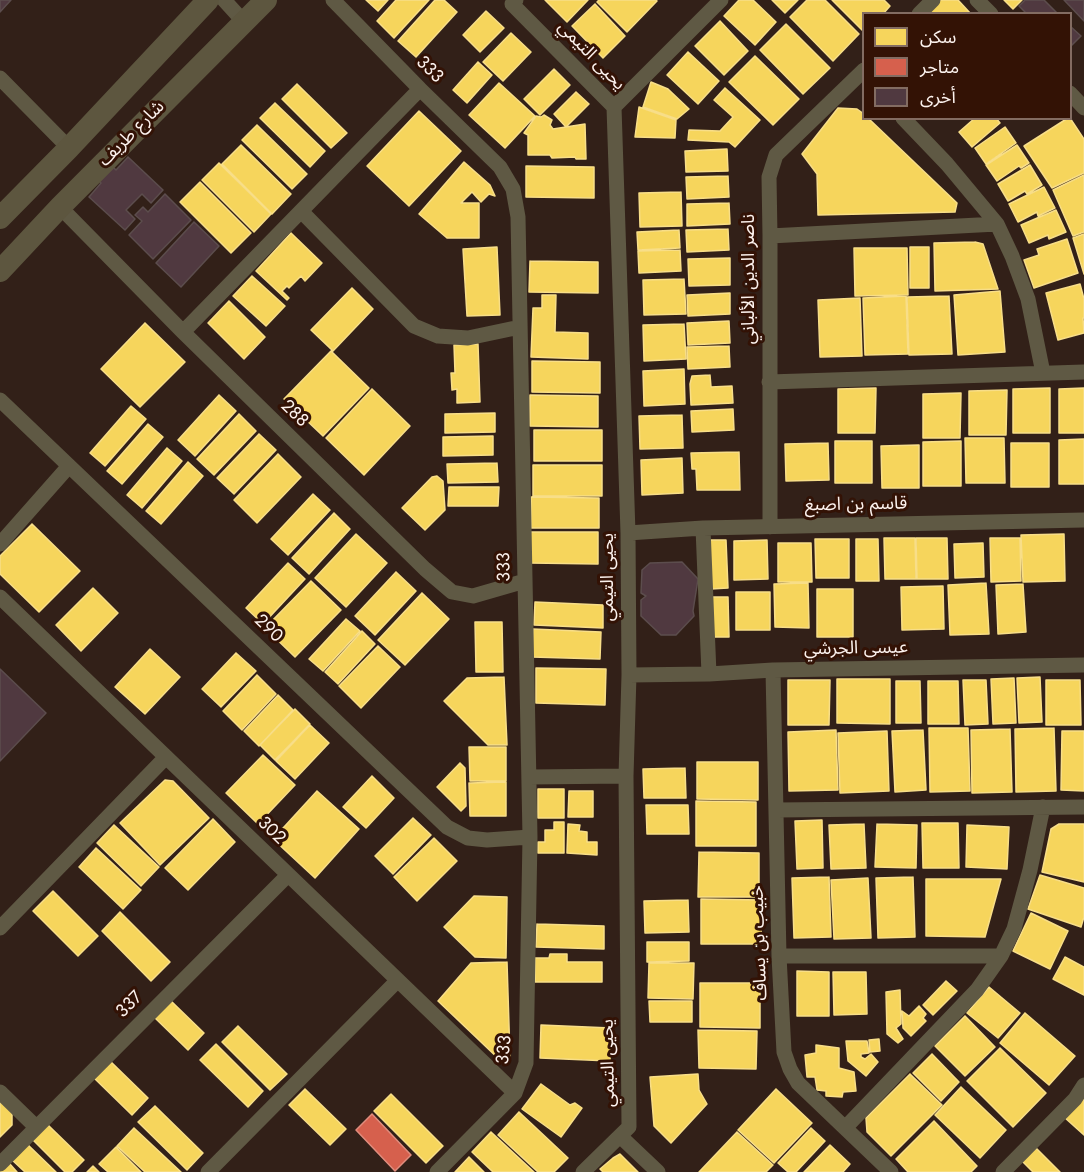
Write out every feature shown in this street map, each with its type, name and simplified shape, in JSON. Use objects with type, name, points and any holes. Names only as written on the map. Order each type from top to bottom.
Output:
[{"type":"street","name":"شارع طريف","points":[[0,218],[208,0]]},
{"type":"street","points":[[224,0],[244,22]]},
{"type":"street","name":"شارع طريف","points":[[0,271],[60,207],[266,0]]},
{"type":"street","name":"333","points":[[333,0],[500,168],[513,189],[518,218],[530,837],[526,1063],[515,1093],[437,1172]]},
{"type":"street","points":[[614,107],[721,0]]},
{"type":"street","points":[[921,12],[933,0]]},
{"type":"street","points":[[977,0],[989,12]]},
{"type":"street","name":"يحيى التيمي","points":[[514,2],[614,107],[628,533],[629,675],[626,776],[629,1127],[583,1172]]},
{"type":"street","name":"ناصر الدين الألباني","points":[[770,527],[769,177],[776,155],[862,74]]},
{"type":"street","points":[[0,78],[69,148]]},
{"type":"street","points":[[183,332],[420,89]]},
{"type":"street","points":[[1072,94],[1084,108]]},
{"type":"street","points":[[905,120],[947,164],[997,224],[1028,299],[1043,373]]},
{"type":"street","name":"288","points":[[60,207],[183,332],[425,569],[452,592],[472,596],[525,581]]},
{"type":"street","points":[[301,211],[414,326],[438,336],[468,338],[520,327]]},
{"type":"street","points":[[770,236],[997,224]]},
{"type":"street","points":[[769,382],[1084,372]]},
{"type":"street","name":"290","points":[[0,400],[447,826],[468,838],[487,840],[530,837]]},
{"type":"street","points":[[0,544],[69,466]]},
{"type":"street","name":"قاسم بن اصبغ","points":[[628,533],[703,528],[1084,520]]},
{"type":"street","points":[[703,528],[709,674]]},
{"type":"street","name":"302","points":[[0,597],[515,1093]]},
{"type":"street","name":"عيسى الجرشي","points":[[629,675],[1084,664]]},
{"type":"street","name":"خبيب بن يساف","points":[[773,670],[779,956],[784,1052],[798,1083],[891,1172]]},
{"type":"street","points":[[0,928],[165,756]]},
{"type":"street","points":[[529,777],[626,776]]},
{"type":"street","points":[[845,1128],[977,990],[1001,956],[1014,929],[1030,870],[1043,807]]},
{"type":"street","points":[[776,810],[1084,807]]},
{"type":"street","name":"337","points":[[0,1164],[288,875]]},
{"type":"street","points":[[779,956],[1001,956]]},
{"type":"street","points":[[208,1172],[398,980]]},
{"type":"street","points":[[1004,1172],[1075,1099],[1084,1085]]},
{"type":"street","points":[[0,1092],[36,1127]]},
{"type":"street","points":[[620,1136],[658,1172]]},
{"type":"building: سكن","points":[[366,0],[388,0],[378,11]]},
{"type":"building: سكن","points":[[396,0],[429,0],[394,38],[377,21]]},
{"type":"building: سكن","points":[[435,0],[444,0],[457,12],[416,57],[398,41]]},
{"type":"building: سكن","points":[[545,0],[588,0],[567,22]]},
{"type":"building: سكن","points":[[599,0],[657,1],[627,32],[597,2]]},
{"type":"building: سكن","points":[[739,0],[753,0],[776,22],[755,45],[724,16]]},
{"type":"building: سكن","points":[[772,0],[798,0],[785,13]]},
{"type":"building: سكن","points":[[807,0],[825,0],[859,34],[833,61],[790,17]]},
{"type":"building: سكن","points":[[832,0],[884,0],[890,6],[885,12],[862,12],[862,30]]},
{"type":"building: سكن","points":[[939,0],[958,0],[969,12],[928,12]]},
{"type":"building: سكن","points":[[1004,0],[1022,0],[1013,9]]},
{"type":"building: سكن","points":[[595,4],[625,36],[603,58],[572,26]]},
{"type":"building: سكن","points":[[486,11],[504,28],[480,52],[463,35]]},
{"type":"building: سكن","points":[[720,21],[748,51],[724,75],[695,46]]},
{"type":"building: سكن","points":[[786,24],[830,68],[803,94],[760,50]]},
{"type":"building: سكن","points":[[511,33],[531,52],[503,81],[483,62]]},
{"type":"building: سكن","points":[[688,52],[719,81],[698,104],[667,75]]},
{"type":"building: سكن","points":[[755,56],[799,99],[773,125],[729,82]]},
{"type":"building: سكن","points":[[478,62],[492,75],[467,103],[453,90]]},
{"type":"building: سكن","points":[[554,69],[570,85],[540,115],[524,99]]},
{"type":"building: سكن","points":[[651,82],[668,89],[689,109],[677,119],[643,107]]},
{"type":"building: سكن","points":[[499,83],[535,116],[505,148],[469,115]]},
{"type":"building: سكن","points":[[297,84],[347,133],[331,148],[282,99]]},
{"type":"building: سكن","points":[[725,88],[760,120],[735,147],[729,142],[688,140],[689,130],[720,131],[733,117],[714,100]]},
{"type":"building: سكن","points":[[576,92],[589,104],[566,127],[554,114]]},
{"type":"building: سكن","points":[[275,103],[325,151],[310,167],[260,118]]},
{"type":"building: سكن","points":[[639,107],[676,120],[675,138],[635,137]]},
{"type":"building: سكن","points":[[838,108],[857,109],[862,113],[862,120],[870,120],[957,203],[955,212],[818,215],[817,174],[802,154]]},
{"type":"building: سكن","points":[[419,111],[461,151],[409,206],[367,166]]},
{"type":"building: سكن","points":[[544,115],[552,120],[550,125],[553,129],[585,124],[586,159],[528,155],[528,135],[524,133],[536,116]]},
{"type":"building: سكن","points":[[973,120],[998,120],[1000,123],[972,147],[959,132]]},
{"type":"building: سكن","points":[[1065,120],[1071,120],[1084,139],[1084,173],[1052,188],[1024,146]]},
{"type":"building: سكن","points":[[257,125],[307,174],[292,189],[242,140]]},
{"type":"building: سكن","points":[[1005,127],[1016,143],[986,164],[975,148]]},
{"type":"building: سكن","points":[[241,145],[291,194],[272,214],[222,164]]},
{"type":"building: سكن","points":[[1017,145],[1029,163],[1021,168],[1019,166],[997,181],[986,165]]},
{"type":"building: سكن","points":[[727,149],[728,171],[686,172],[685,151]]},
{"type":"building: سكن","points":[[464,162],[490,185],[495,196],[489,194],[481,202],[472,192],[461,203],[479,203],[479,238],[447,238],[419,214]]},
{"type":"building: سكن","points":[[219,163],[271,214],[254,232],[202,180]]},
{"type":"building: سكن","points":[[1030,165],[1042,185],[1027,194],[1025,191],[1008,201],[998,184]]},
{"type":"building: سكن","points":[[526,166],[594,167],[594,198],[526,197]]},
{"type":"building: سكن","points":[[1084,175],[1084,232],[1073,236],[1053,190]]},
{"type":"building: سكن","points":[[728,176],[729,197],[687,199],[686,177]]},
{"type":"building: سكن","points":[[200,182],[251,233],[231,253],[180,202]]},
{"type":"building: سكن","points":[[1044,187],[1055,208],[1038,216],[1037,212],[1018,222],[1009,204]]},
{"type":"building: سكن","points":[[681,192],[682,226],[640,227],[639,193]]},
{"type":"building: سكن","points":[[729,203],[730,224],[687,226],[687,204]]},
{"type":"building: سكن","points":[[1056,210],[1066,232],[1049,239],[1048,235],[1029,243],[1021,225]]},
{"type":"building: سكن","points":[[728,229],[729,250],[687,252],[686,230]]},
{"type":"building: سكن","points":[[679,230],[680,248],[638,250],[637,232]]},
{"type":"building: سكن","points":[[291,233],[322,263],[305,281],[301,276],[289,288],[287,286],[282,291],[289,298],[287,300],[256,271]]},
{"type":"building: سكن","points":[[1084,234],[1084,274],[1073,238]]},
{"type":"building: سكن","points":[[1067,239],[1078,273],[1034,288],[1024,260],[1039,255],[1037,249]]},
{"type":"building: سكن","points":[[975,242],[983,244],[998,289],[935,291],[934,243]]},
{"type":"building: سكن","points":[[497,247],[500,315],[467,316],[463,249]]},
{"type":"building: سكن","points":[[910,247],[929,247],[929,288],[910,288]]},
{"type":"building: سكن","points":[[854,248],[907,248],[908,295],[855,296]]},
{"type":"building: سكن","points":[[680,250],[681,271],[639,273],[638,251]]},
{"type":"building: سكن","points":[[730,258],[730,285],[689,286],[688,259]]},
{"type":"building: سكن","points":[[530,261],[598,262],[598,293],[529,292]]},
{"type":"building: سكن","points":[[252,276],[285,306],[266,326],[233,296]]},
{"type":"building: سكن","points":[[684,279],[686,314],[644,315],[643,280]]},
{"type":"building: سكن","points":[[1080,284],[1084,299],[1084,333],[1058,340],[1046,293]]},
{"type":"building: سكن","points":[[352,288],[373,309],[333,351],[311,330]]},
{"type":"building: سكن","points":[[1000,291],[1005,352],[958,355],[954,295]]},
{"type":"building: سكن","points":[[730,293],[730,314],[688,316],[687,295]]},
{"type":"building: سكن","points":[[542,295],[556,295],[555,332],[588,333],[588,359],[531,357],[533,308],[542,308]]},
{"type":"building: سكن","points":[[906,296],[908,354],[865,355],[863,298]]},
{"type":"building: سكن","points":[[949,296],[952,354],[909,355],[907,297]]},
{"type":"building: سكن","points":[[860,298],[862,356],[820,357],[818,300]]},
{"type":"building: سكن","points":[[229,301],[265,337],[244,359],[208,323]]},
{"type":"building: سكن","points":[[729,321],[730,343],[688,345],[687,323]]},
{"type":"building: سكن","points":[[145,323],[185,362],[140,407],[101,369]]},
{"type":"building: سكن","points":[[684,324],[686,359],[644,361],[643,325]]},
{"type":"building: سكن","points":[[478,344],[480,402],[457,403],[457,389],[452,390],[451,373],[455,373],[454,345]]},
{"type":"building: سكن","points":[[729,346],[730,367],[688,369],[687,347]]},
{"type":"building: سكن","points":[[331,351],[369,388],[323,436],[284,399]]},
{"type":"building: سكن","points":[[532,361],[600,362],[600,393],[532,392]]},
{"type":"building: سكن","points":[[684,369],[685,404],[644,406],[643,371]]},
{"type":"building: سكن","points":[[710,375],[711,387],[732,386],[733,403],[691,405],[692,376]]},
{"type":"building: سكن","points":[[876,388],[875,433],[838,433],[838,389]]},
{"type":"building: سكن","points":[[1050,388],[1050,433],[1013,433],[1013,389]]},
{"type":"building: سكن","points":[[1084,388],[1084,433],[1059,433],[1059,389]]},
{"type":"building: سكن","points":[[372,389],[410,426],[364,475],[326,438]]},
{"type":"building: سكن","points":[[1007,390],[1006,435],[969,435],[969,391]]},
{"type":"building: سكن","points":[[961,393],[960,438],[923,438],[923,394]]},
{"type":"building: سكن","points":[[219,395],[236,411],[195,456],[178,440]]},
{"type":"building: سكن","points":[[530,395],[598,396],[598,427],[530,426]]},
{"type":"building: سكن","points":[[131,406],[146,419],[105,466],[90,453]]},
{"type":"building: سكن","points":[[733,409],[734,430],[692,432],[691,411]]},
{"type":"building: سكن","points":[[495,413],[495,432],[445,433],[445,414]]},
{"type":"building: سكن","points":[[239,414],[256,431],[214,475],[197,459]]},
{"type":"building: سكن","points":[[682,415],[683,448],[640,449],[639,416]]},
{"type":"building: سكن","points":[[148,424],[163,437],[122,484],[107,471]]},
{"type":"building: سكن","points":[[534,430],[602,430],[602,461],[534,461]]},
{"type":"building: سكن","points":[[259,434],[276,450],[234,494],[217,478]]},
{"type":"building: سكن","points":[[493,436],[493,455],[443,456],[443,437]]},
{"type":"building: سكن","points":[[965,438],[1004,438],[1005,483],[966,483]]},
{"type":"building: سكن","points":[[1084,439],[1084,484],[1059,484],[1059,440]]},
{"type":"building: سكن","points":[[835,441],[872,441],[872,483],[835,483]]},
{"type":"building: سكن","points":[[961,441],[961,486],[923,486],[923,442]]},
{"type":"building: سكن","points":[[828,443],[829,480],[786,481],[785,444]]},
{"type":"building: سكن","points":[[1011,443],[1049,443],[1049,487],[1011,487]]},
{"type":"building: سكن","points":[[919,445],[919,488],[882,488],[881,446]]},
{"type":"building: سكن","points":[[167,448],[182,461],[142,508],[127,495]]},
{"type":"building: سكن","points":[[739,452],[740,490],[697,490],[696,469],[692,469],[691,453]]},
{"type":"building: سكن","points":[[278,454],[301,477],[257,523],[234,500]]},
{"type":"building: سكن","points":[[682,458],[683,493],[642,495],[641,460]]},
{"type":"building: سكن","points":[[188,462],[203,476],[161,524],[146,511]]},
{"type":"building: سكن","points":[[497,463],[498,482],[448,483],[447,464]]},
{"type":"building: سكن","points":[[533,465],[602,465],[602,496],[533,496]]},
{"type":"building: سكن","points":[[437,476],[443,481],[445,510],[425,530],[402,508],[432,477]]},
{"type":"building: سكن","points":[[449,487],[499,487],[498,506],[448,506]]},
{"type":"building: سكن","points":[[313,494],[330,510],[288,555],[271,539]]},
{"type":"building: سكن","points":[[531,497],[599,498],[599,528],[531,528]]},
{"type":"building: سكن","points":[[334,513],[350,529],[309,574],[292,558]]},
{"type":"building: سكن","points":[[32,524],[80,571],[39,612],[0,574],[0,556]]},
{"type":"building: سكن","points":[[530,532],[598,532],[598,564],[530,563]]},
{"type":"building: سكن","points":[[356,534],[387,563],[346,607],[315,578]]},
{"type":"building: سكن","points":[[1064,534],[1065,581],[1023,582],[1021,535]]},
{"type":"building: سكن","points":[[884,538],[915,538],[916,579],[885,579]]},
{"type":"building: سكن","points":[[916,538],[947,538],[948,579],[917,579]]},
{"type":"building: سكن","points":[[990,538],[1020,538],[1021,581],[991,582]]},
{"type":"building: سكن","points":[[815,539],[849,539],[849,578],[816,578]]},
{"type":"building: سكن","points":[[856,539],[878,539],[879,581],[856,581]]},
{"type":"building: سكن","points":[[709,540],[726,540],[728,588],[711,589]]},
{"type":"building: سكن","points":[[767,540],[768,579],[734,580],[734,541]]},
{"type":"building: سكن","points":[[778,543],[811,543],[812,582],[778,582]]},
{"type":"building: سكن","points":[[983,543],[984,577],[955,578],[954,544]]},
{"type":"building: سكن","points":[[288,563],[305,579],[263,624],[246,608]]},
{"type":"building: سكن","points":[[396,572],[416,591],[375,635],[355,616]]},
{"type":"building: سكن","points":[[311,581],[341,610],[295,657],[265,628]]},
{"type":"building: سكن","points":[[808,583],[809,628],[775,627],[774,584]]},
{"type":"building: سكن","points":[[986,583],[989,634],[950,635],[948,585]]},
{"type":"building: سكن","points":[[1023,584],[1026,632],[998,634],[996,585]]},
{"type":"building: سكن","points":[[943,586],[944,629],[902,630],[901,587]]},
{"type":"building: سكن","points":[[93,588],[118,613],[81,651],[56,625]]},
{"type":"building: سكن","points":[[817,589],[853,589],[853,637],[817,637]]},
{"type":"building: سكن","points":[[736,592],[770,592],[770,630],[736,630]]},
{"type":"building: سكن","points":[[422,593],[449,619],[405,665],[378,640]]},
{"type":"building: سكن","points":[[709,597],[728,597],[729,637],[711,637]]},
{"type":"building: سكن","points":[[535,602],[603,605],[603,628],[534,625]]},
{"type":"building: سكن","points":[[346,619],[360,631],[323,671],[309,659]]},
{"type":"building: سكن","points":[[475,622],[502,622],[503,672],[476,672]]},
{"type":"building: سكن","points":[[533,629],[601,632],[600,659],[532,657]]},
{"type":"building: سكن","points":[[362,631],[375,644],[338,684],[325,672]]},
{"type":"building: سكن","points":[[378,646],[400,667],[361,708],[339,686]]},
{"type":"building: سكن","points":[[150,649],[180,677],[145,714],[115,687]]},
{"type":"building: سكن","points":[[236,653],[256,671],[221,707],[202,689]]},
{"type":"building: سكن","points":[[536,668],[606,669],[605,705],[536,703]]},
{"type":"building: سكن","points":[[257,675],[276,694],[242,730],[223,711]]},
{"type":"building: سكن","points":[[504,677],[507,745],[488,745],[444,701],[467,678]]},
{"type":"building: سكن","points":[[1040,677],[1042,722],[1019,723],[1017,678]]},
{"type":"building: سكن","points":[[1014,678],[1016,723],[993,724],[991,679]]},
{"type":"building: سكن","points":[[837,679],[890,679],[890,724],[837,723]]},
{"type":"building: سكن","points":[[788,680],[830,680],[829,725],[788,725]]},
{"type":"building: سكن","points":[[963,680],[986,680],[988,724],[965,725]]},
{"type":"building: سكن","points":[[1046,680],[1080,680],[1081,725],[1046,725]]},
{"type":"building: سكن","points":[[896,681],[920,681],[921,723],[896,723]]},
{"type":"building: سكن","points":[[928,681],[958,681],[959,724],[928,724]]},
{"type":"building: سكن","points":[[278,695],[293,710],[259,746],[244,731]]},
{"type":"building: سكن","points":[[295,709],[310,724],[275,760],[260,745]]},
{"type":"building: سكن","points":[[310,725],[329,743],[295,779],[276,761]]},
{"type":"building: سكن","points":[[929,728],[968,728],[970,791],[930,792]]},
{"type":"building: سكن","points":[[1054,728],[1056,791],[1016,792],[1015,729]]},
{"type":"building: سكن","points":[[1010,729],[1012,792],[972,793],[971,730]]},
{"type":"building: سكن","points":[[836,730],[838,790],[789,791],[788,732]]},
{"type":"building: سكن","points":[[923,730],[926,790],[895,792],[892,731]]},
{"type":"building: سكن","points":[[887,731],[889,791],[840,793],[838,733]]},
{"type":"building: سكن","points":[[1062,731],[1084,731],[1084,791],[1061,790]]},
{"type":"building: سكن","points":[[469,747],[506,747],[506,781],[470,781]]},
{"type":"building: سكن","points":[[263,755],[295,785],[258,824],[226,793]]},
{"type":"building: سكن","points":[[697,762],[758,762],[758,800],[697,799]]},
{"type":"building: سكن","points":[[460,763],[465,768],[466,806],[461,811],[437,787]]},
{"type":"building: سكن","points":[[685,768],[686,798],[644,798],[643,769]]},
{"type":"building: سكن","points":[[372,776],[394,798],[366,828],[343,807]]},
{"type":"building: سكن","points":[[165,780],[173,781],[209,818],[160,865],[120,823]]},
{"type":"building: سكن","points":[[506,782],[506,816],[470,816],[469,783]]},
{"type":"building: سكن","points":[[538,789],[564,789],[564,818],[538,818]]},
{"type":"building: سكن","points":[[317,791],[359,829],[315,878],[273,839]]},
{"type":"building: سكن","points":[[569,791],[593,791],[593,817],[568,817]]},
{"type":"building: سكن","points":[[696,801],[756,802],[756,846],[696,846]]},
{"type":"building: سكن","points":[[646,805],[688,805],[689,834],[647,834]]},
{"type":"building: سكن","points":[[413,818],[431,835],[393,874],[375,856]]},
{"type":"building: سكن","points":[[213,819],[235,842],[188,890],[165,868]]},
{"type":"building: سكن","points":[[822,820],[823,868],[797,869],[795,821]]},
{"type":"building: سكن","points":[[554,822],[564,822],[564,853],[538,853],[538,842],[545,842],[545,830],[554,830]]},
{"type":"building: سكن","points":[[922,823],[958,823],[959,868],[923,868]]},
{"type":"building: سكن","points":[[568,824],[580,825],[579,831],[587,832],[587,842],[597,842],[597,855],[567,853]]},
{"type":"building: سكن","points":[[864,824],[866,868],[831,869],[829,825]]},
{"type":"building: سكن","points":[[877,824],[917,825],[916,868],[875,867]]},
{"type":"building: سكن","points":[[1059,824],[1084,824],[1084,882],[1042,872],[1051,829]]},
{"type":"building: سكن","points":[[114,825],[159,867],[141,886],[97,843]]},
{"type":"building: سكن","points":[[967,825],[1009,827],[1007,869],[966,867]]},
{"type":"building: سكن","points":[[434,838],[457,861],[417,901],[394,877]]},
{"type":"building: سكن","points":[[96,848],[141,890],[123,909],[79,867]]},
{"type":"building: سكن","points":[[699,852],[759,853],[759,897],[698,897]]},
{"type":"building: سكن","points":[[1040,875],[1084,888],[1084,917],[1081,927],[1028,909]]},
{"type":"building: سكن","points":[[829,877],[831,937],[794,938],[792,878]]},
{"type":"building: سكن","points":[[913,877],[915,937],[878,938],[876,878]]},
{"type":"building: سكن","points":[[868,878],[871,938],[834,939],[831,880]]},
{"type":"building: سكن","points":[[926,879],[1001,879],[985,937],[926,936]]},
{"type":"building: سكن","points":[[53,891],[98,936],[78,956],[33,911]]},
{"type":"building: سكن","points":[[474,896],[507,897],[506,958],[475,957],[444,927]]},
{"type":"building: سكن","points":[[701,899],[762,900],[761,944],[701,944]]},
{"type":"building: سكن","points":[[688,900],[689,932],[645,933],[644,901]]},
{"type":"building: سكن","points":[[120,912],[170,962],[151,981],[102,931]]},
{"type":"building: سكن","points":[[1031,913],[1068,931],[1050,969],[1013,951]]},
{"type":"building: سكن","points":[[537,924],[604,926],[604,949],[536,947]]},
{"type":"building: سكن","points":[[647,942],[689,942],[689,961],[647,962]]},
{"type":"building: سكن","points":[[550,954],[567,954],[567,962],[602,962],[602,982],[535,982],[535,958],[549,958]]},
{"type":"building: سكن","points":[[1065,957],[1084,967],[1084,995],[1053,979]]},
{"type":"building: سكن","points":[[507,962],[510,1057],[502,1062],[438,1001],[471,963]]},
{"type":"building: سكن","points":[[649,963],[694,963],[693,999],[648,998]]},
{"type":"building: سكن","points":[[797,971],[829,972],[829,1016],[797,1016]]},
{"type":"building: سكن","points":[[833,972],[866,972],[867,1014],[834,1015]]},
{"type":"building: سكن","points":[[946,981],[957,991],[933,1015],[923,1005]]},
{"type":"building: سكن","points":[[700,983],[760,983],[760,1028],[700,1027]]},
{"type":"building: سكن","points":[[989,987],[1020,1013],[998,1038],[967,1013]]},
{"type":"building: سكن","points":[[900,990],[901,1024],[896,1028],[903,1039],[898,1043],[887,1034],[886,992]]},
{"type":"building: سكن","points":[[170,1000],[204,1033],[188,1050],[154,1017]]},
{"type":"building: سكن","points":[[649,1001],[692,1001],[692,1022],[650,1022]]},
{"type":"building: سكن","points":[[919,1006],[926,1014],[923,1018],[926,1021],[911,1036],[903,1028],[902,1011],[909,1016]]},
{"type":"building: سكن","points":[[1025,1013],[1075,1056],[1049,1085],[1000,1043]]},
{"type":"building: سكن","points":[[965,1016],[995,1047],[965,1076],[935,1046]]},
{"type":"building: سكن","points":[[541,1025],[611,1028],[610,1061],[540,1058]]},
{"type":"building: سكن","points":[[238,1026],[287,1074],[270,1090],[222,1042]]},
{"type":"building: سكن","points":[[698,1030],[757,1031],[756,1069],[699,1068]]},
{"type":"building: سكن","points":[[879,1039],[880,1051],[870,1052],[869,1040]]},
{"type":"building: سكن","points":[[846,1041],[867,1041],[869,1053],[861,1054],[861,1057],[865,1059],[871,1054],[878,1062],[866,1076],[848,1061]]},
{"type":"building: سكن","points":[[216,1044],[263,1091],[248,1107],[200,1060]]},
{"type":"building: سكن","points":[[816,1045],[839,1048],[839,1068],[854,1072],[856,1091],[843,1092],[842,1097],[826,1096],[826,1091],[817,1090],[815,1077],[807,1077],[805,1055],[816,1053]]},
{"type":"building: سكن","points":[[1000,1048],[1046,1093],[1013,1127],[967,1081]]},
{"type":"building: سكن","points":[[932,1054],[959,1082],[941,1101],[913,1073]]},
{"type":"building: سكن","points":[[109,1060],[148,1098],[132,1115],[92,1076]]},
{"type":"building: سكن","points":[[698,1074],[699,1090],[707,1104],[671,1143],[654,1126],[650,1077]]},
{"type":"building: سكن","points":[[910,1074],[942,1105],[891,1156],[867,1132],[866,1118]]},
{"type":"building: سكن","points":[[541,1084],[570,1105],[575,1103],[582,1108],[561,1137],[522,1109]]},
{"type":"building: سكن","points":[[961,1087],[1006,1130],[980,1158],[935,1115]]},
{"type":"building: سكن","points":[[305,1089],[346,1129],[330,1145],[289,1105]]},
{"type":"building: سكن","points":[[776,1089],[812,1123],[774,1163],[738,1130]]},
{"type":"building: سكن","points":[[391,1094],[443,1146],[426,1163],[374,1111]]},
{"type":"building: سكن","points":[[1084,1095],[1084,1135],[1064,1117]]},
{"type":"building: سكن","points":[[0,1101],[12,1113],[12,1125],[0,1137]]},
{"type":"building: سكن","points":[[155,1106],[203,1153],[187,1170],[138,1122]]},
{"type":"building: سكن","points":[[519,1112],[568,1158],[554,1172],[538,1172],[498,1135]]},
{"type":"building: سكن","points":[[934,1121],[977,1166],[971,1172],[908,1172],[896,1159]]},
{"type":"building: سكن","points":[[48,1125],[84,1160],[72,1172],[65,1172],[33,1140]]},
{"type":"building: سكن","points":[[134,1128],[181,1172],[145,1172],[117,1146]]},
{"type":"building: سكن","points":[[811,1128],[825,1141],[796,1172],[788,1172],[778,1163]]},
{"type":"building: سكن","points":[[491,1132],[534,1172],[493,1172],[472,1152]]},
{"type":"building: سكن","points":[[737,1132],[773,1165],[766,1172],[699,1172]]},
{"type":"building: سكن","points":[[25,1142],[56,1172],[25,1172],[10,1158]]},
{"type":"building: سكن","points":[[830,1145],[850,1164],[843,1172],[804,1172]]},
{"type":"building: سكن","points":[[116,1147],[141,1172],[108,1172],[99,1164]]},
{"type":"building: سكن","points":[[1036,1148],[1060,1172],[1033,1172],[1022,1161]]},
{"type":"building: سكن","points":[[620,1154],[638,1172],[603,1172],[600,1169]]},
{"type":"building: سكن","points":[[469,1157],[484,1172],[455,1172]]},
{"type":"building: سكن","points":[[9,1163],[17,1172],[0,1172]]},
{"type":"building: سكن","points":[[93,1166],[99,1172],[87,1172]]},
{"type":"building: متاجر","points":[[372,1114],[411,1155],[395,1171],[356,1130]]},
{"type":"building: أخرى","points":[[0,0],[11,0],[0,12]]},
{"type":"building: أخرى","points":[[1025,0],[1044,0],[1056,12],[1025,12],[1019,6]]},
{"type":"building: أخرى","points":[[1064,0],[1084,0],[1084,21]]},
{"type":"building: أخرى","points":[[1072,28],[1081,36],[1072,45]]},
{"type":"building: أخرى","points":[[128,157],[163,190],[151,203],[142,194],[126,210],[135,219],[125,230],[89,197],[112,166],[116,170]]},
{"type":"building: أخرى","points":[[165,194],[191,220],[153,259],[129,235],[142,221],[135,215],[143,207],[148,212]]},
{"type":"building: أخرى","points":[[194,222],[219,246],[181,287],[156,263]]},
{"type":"building: أخرى","points":[[682,562],[698,579],[694,616],[676,635],[661,635],[641,616],[641,600],[646,596],[641,593],[642,570],[650,563]]},
{"type":"building: أخرى","points":[[0,669],[46,713],[0,761]]}]
